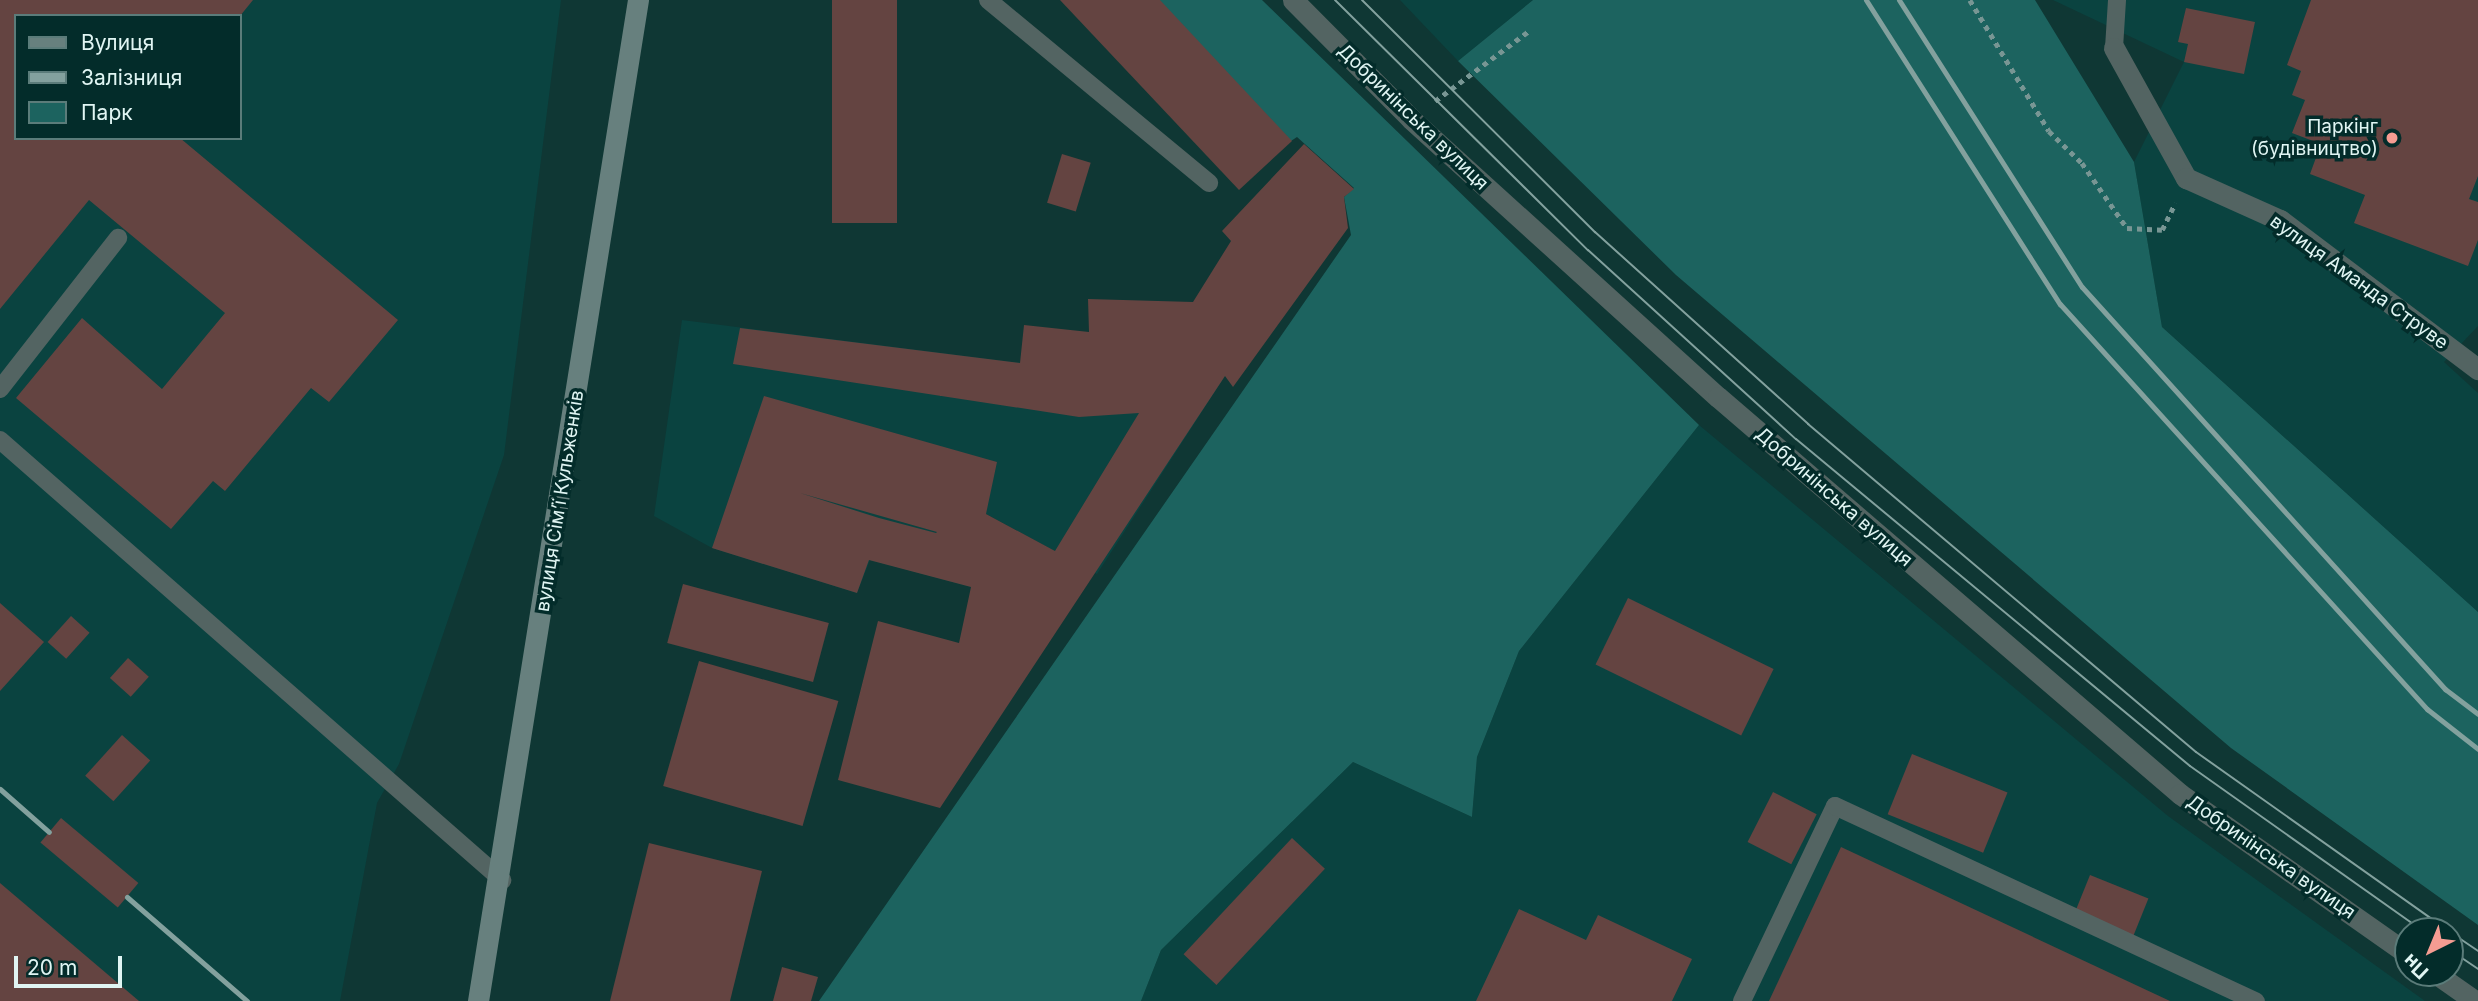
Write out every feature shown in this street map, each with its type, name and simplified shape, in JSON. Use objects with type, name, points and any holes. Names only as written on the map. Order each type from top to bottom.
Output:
[{"type":"main road","name":"вулиця Сімʼї Кульженків","points":[[478,1001],[502,880],[638,0]]},
{"type":"street","name":"Добринінська вулиця","points":[[1293,0],[1411,119],[1718,397],[2180,794],[2394,944]]},
{"type":"street","points":[[2114,48],[2186,178]]},
{"type":"street","name":"вулиця Аманда Струве","points":[[2186,178],[2280,220],[2476,364]]},
{"type":"street","points":[[2455,987],[2475,1001]]},
{"type":"lane","points":[[988,0],[1209,183]]},
{"type":"lane","points":[[2114,48],[2117,0]]},
{"type":"lane","points":[[0,389],[118,238]]},
{"type":"lane","points":[[0,440],[502,880]]},
{"type":"lane","points":[[1742,1001],[1835,806],[2256,1001]]},
{"type":"path","points":[[1970,0],[2049,131],[2082,163],[2127,228],[2162,230],[2186,178]]},
{"type":"path","points":[[1411,119],[1529,31]]},
{"type":"shaded area","points":[[0,0],[561,0],[504,455],[399,764],[377,803],[340,1001],[0,1001]]},
{"type":"shaded area","points":[[1400,0],[1533,0],[1458,61]]},
{"type":"shaded area","points":[[2053,0],[2478,0],[2478,326],[2444,362],[2478,393],[2478,612],[2162,327],[2134,162],[2184,62]]},
{"type":"shaded area","points":[[682,320],[1084,371],[1225,376],[1097,574],[986,514],[971,587],[870,560],[857,593],[712,548],[654,516]]},
{"type":"shaded area","points":[[1699,425],[2168,816],[2394,979],[2394,987],[2406,987],[2425,1001],[1141,1001],[1161,950],[1353,762],[1472,817],[1477,757],[1519,651]]},
{"type":"green space","points":[[1158,0],[1262,0],[1699,425],[1519,651],[1477,757],[1472,817],[1353,762],[1161,950],[1141,1001],[819,1001],[1351,235],[1344,197],[1354,188],[1297,137],[1291,141]]},
{"type":"green space","points":[[1533,0],[2035,0],[2134,162],[2162,327],[2478,612],[2478,925],[2231,748],[1676,275],[1458,61]]},
{"type":"building","points":[[0,0],[253,0],[242,14],[14,14],[14,140],[182,140],[398,320],[329,402],[311,388],[225,491],[213,481],[171,529],[16,398],[82,318],[162,389],[225,313],[89,200],[0,309]]},
{"type":"building","points":[[832,0],[897,0],[897,223],[832,223]]},
{"type":"building","points":[[1060,0],[1160,0],[1292,141],[1239,190]]},
{"type":"building","name":"Паркінг (будівництво)","points":[[2311,0],[2478,0],[2478,176],[2469,199],[2478,202],[2478,240],[2468,266],[2354,223],[2365,195],[2310,174],[2321,144],[2292,133],[2305,100],[2292,95],[2301,71],[2287,65]]},
{"type":"building","points":[[2186,8],[2255,22],[2244,74],[2184,62],[2188,44],[2178,42]]},
{"type":"building","points":[[1304,144],[1354,189],[1344,197],[1348,228],[1233,387],[1225,376],[940,808],[838,780],[878,621],[959,643],[971,587],[869,560],[857,593],[712,548],[764,396],[997,462],[986,514],[1055,551],[1139,413],[1079,417],[733,364],[740,328],[1020,363],[1024,325],[1089,332],[1088,299],[1193,302],[1231,241],[1222,231]],"holes":[[[800,493],[937,532],[879,518]]]},
{"type":"building","points":[[1062,154],[1091,163],[1076,212],[1047,203]]},
{"type":"building","points":[[683,584],[829,623],[813,682],[667,643]]},
{"type":"building","points":[[1628,598],[1774,669],[1741,736],[1596,665]]},
{"type":"building","points":[[0,603],[44,642],[0,691]]},
{"type":"building","points":[[71,616],[90,633],[66,659],[48,642]]},
{"type":"building","points":[[128,658],[149,677],[131,697],[110,678]]},
{"type":"building","points":[[699,661],[838,701],[803,826],[663,786]]},
{"type":"building","points":[[122,735],[150,760],[113,801],[85,776]]},
{"type":"building","points":[[1912,754],[2007,793],[1983,853],[1888,814]]},
{"type":"building","points":[[1773,792],[1817,814],[1791,864],[1748,842]]},
{"type":"building","points":[[61,818],[138,883],[118,907],[40,843]]},
{"type":"building","points":[[1292,838],[1325,869],[1216,985],[1184,954]]},
{"type":"building","points":[[649,843],[762,871],[730,1001],[610,1001]]},
{"type":"building","points":[[1841,847],[2170,1001],[1769,1001]]},
{"type":"building","points":[[2090,875],[2148,899],[2133,938],[2074,914]]},
{"type":"building","points":[[0,883],[139,1001],[0,1001]]},
{"type":"building","points":[[1519,909],[1586,940],[1598,915],[1692,959],[1672,1001],[1476,1001]]},
{"type":"building","points":[[782,967],[818,977],[811,1001],[773,1001]]},
{"type":"tram line","points":[[1335,0],[1588,250],[1796,439],[2190,766],[2403,917]]},
{"type":"tram line","points":[[1362,0],[1595,232],[1808,424],[2196,752],[2429,917]]},
{"type":"tram line","points":[[2464,942],[2478,951]]},
{"type":"tram line","points":[[2464,960],[2478,969]]},
{"type":"railway","points":[[1866,0],[2060,304],[2427,709],[2478,749]]},
{"type":"railway","points":[[1899,0],[2082,287],[2445,689],[2478,714]]},
{"type":"railway","points":[[0,789],[49,832]]},
{"type":"railway","points":[[127,897],[247,1001]]},
{"type":"place","name":"Паркінг (будівництво)","points":[[2392,138]]}]
